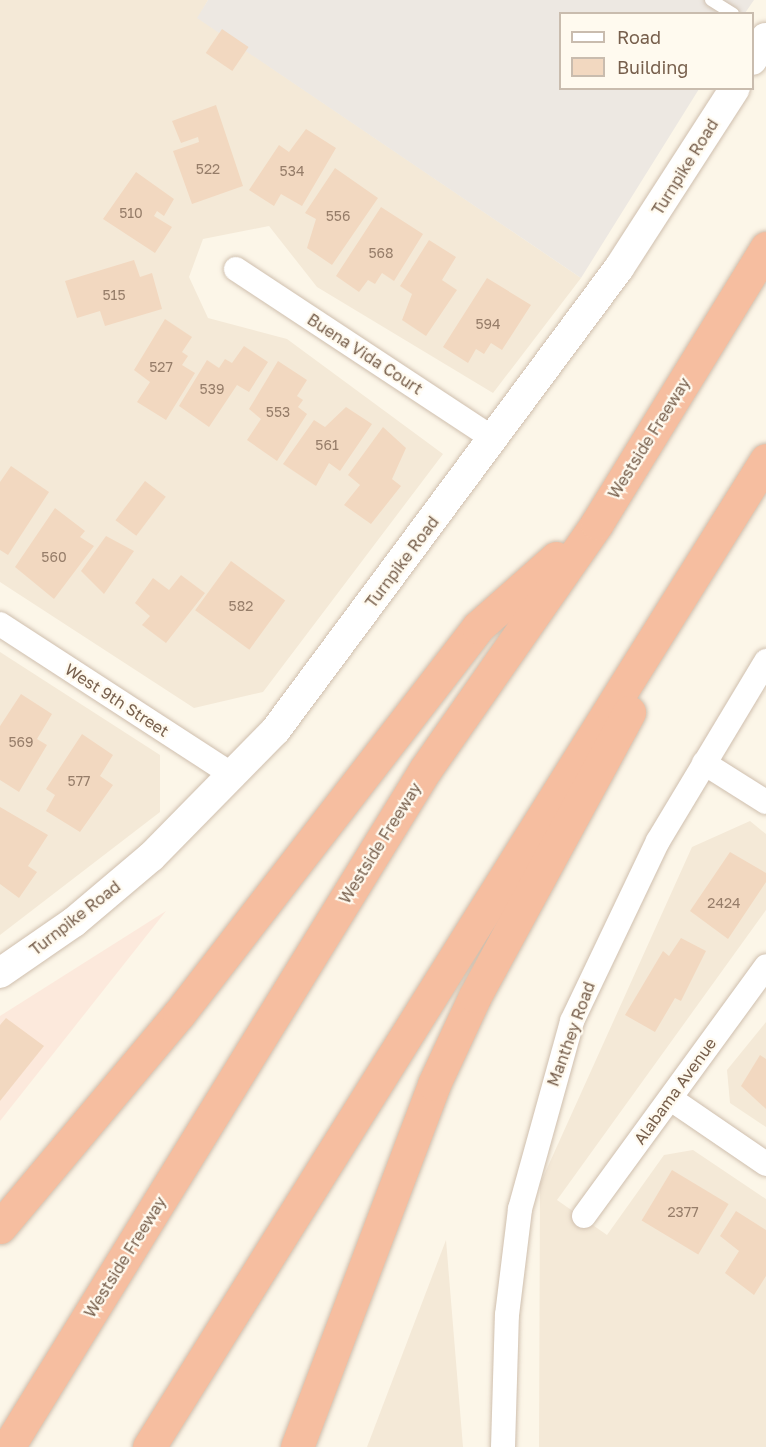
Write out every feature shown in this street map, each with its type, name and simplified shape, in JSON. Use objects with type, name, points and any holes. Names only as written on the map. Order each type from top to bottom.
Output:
[{"type":"highway","name":"Westside Freeway","points":[[8,1447],[425,770],[597,522],[766,248]]},
{"type":"highway","points":[[148,1447],[766,460]]},
{"type":"highway","points":[[0,1227],[179,1014],[478,627],[597,522]]},
{"type":"highway","points":[[297,1447],[443,1065],[532,886],[612,750],[683,593]]},
{"type":"street","points":[[754,58],[766,36]]},
{"type":"street","name":"Turnpike Road","points":[[0,973],[74,922],[151,857],[234,776],[275,731],[619,268],[734,90]]},
{"type":"street","name":"Buena Vida Court","points":[[236,269],[494,439]]},
{"type":"street","name":"West 9th Street","points":[[0,624],[234,776]]},
{"type":"street","name":"Manthey Road","points":[[503,1447],[514,1244],[543,1111],[572,1021],[623,908],[704,763],[766,661]]},
{"type":"street","points":[[704,763],[766,802]]},
{"type":"street","name":"Alabama Avenue","points":[[584,1216],[766,966]]},
{"type":"street","points":[[671,1099],[766,1164]]},
{"type":"lane","points":[[711,0],[730,12]]},
{"type":"lane","points":[[754,27],[766,36]]},
{"type":"shaded area","points":[[0,0],[208,0],[198,18],[581,278],[493,393],[317,287],[269,226],[203,239],[189,277],[208,318],[287,339],[443,454],[263,692],[194,708],[0,582]]},
{"type":"shaded area","points":[[208,0],[754,0],[746,12],[559,12],[559,90],[698,90],[581,278],[197,18]]},
{"type":"shaded area","points":[[0,652],[160,755],[160,812],[0,935]]},
{"type":"shaded area","points":[[750,821],[766,834],[766,910],[557,1200],[607,1235],[664,1155],[693,1150],[766,1199],[766,1447],[539,1447],[540,1184],[692,847]]},
{"type":"shaded area","points":[[166,911],[0,1121],[0,1016]]},
{"type":"shaded area","points":[[766,1022],[766,1127],[730,1103],[727,1070]]},
{"type":"shaded area","points":[[446,1240],[463,1447],[367,1447]]},
{"type":"building","points":[[222,29],[249,47],[232,71],[206,53]]},
{"type":"building","points":[[216,105],[243,186],[192,204],[173,151],[199,142],[198,137],[181,143],[172,121]]},
{"type":"building","points":[[306,129],[336,148],[302,206],[281,194],[274,206],[249,190],[279,145],[289,152]]},
{"type":"building","points":[[335,168],[378,198],[332,265],[307,248],[316,219],[305,213]]},
{"type":"building","points":[[136,172],[174,199],[164,216],[157,211],[154,216],[172,227],[155,253],[103,219]]},
{"type":"building","points":[[381,207],[423,234],[394,281],[382,273],[375,284],[368,280],[359,292],[336,276]]},
{"type":"building","points":[[429,240],[456,257],[442,280],[457,290],[426,336],[402,320],[412,294],[400,286]]},
{"type":"building","points":[[134,260],[140,277],[152,273],[162,309],[105,326],[100,311],[77,318],[65,281]]},
{"type":"building","points":[[487,278],[531,305],[502,350],[491,343],[484,354],[476,349],[468,363],[443,347]]},
{"type":"building","points":[[165,319],[192,337],[182,352],[188,356],[182,365],[195,373],[166,420],[137,402],[150,382],[134,370]]},
{"type":"building","points":[[244,346],[268,362],[249,392],[237,385],[209,427],[179,406],[207,360],[219,368],[225,359],[232,363]]},
{"type":"building","points":[[278,361],[307,380],[297,396],[303,400],[298,407],[307,414],[277,461],[247,440],[261,419],[249,409]]},
{"type":"building","points":[[346,407],[372,424],[340,471],[329,463],[316,486],[283,464],[314,420],[325,427]]},
{"type":"building","points":[[383,427],[406,448],[392,479],[401,486],[371,524],[344,505],[360,485],[348,475]]},
{"type":"building","points":[[11,466],[49,492],[8,555],[0,550],[0,482]]},
{"type":"building","points":[[145,481],[166,497],[136,536],[116,520]]},
{"type":"building","points":[[55,508],[85,531],[80,537],[94,546],[54,599],[15,567]]},
{"type":"building","points":[[106,536],[134,551],[104,594],[81,571]]},
{"type":"building","points":[[231,561],[285,600],[249,650],[195,610]]},
{"type":"building","points":[[181,575],[205,593],[166,643],[142,625],[150,616],[135,603],[153,578],[169,590]]},
{"type":"building","points":[[21,694],[52,714],[37,739],[47,745],[19,792],[0,780],[0,726]]},
{"type":"building","points":[[82,734],[113,755],[100,776],[113,785],[80,832],[46,811],[55,795],[46,789]]},
{"type":"building","points":[[0,807],[48,835],[28,866],[37,872],[19,898],[0,884]]},
{"type":"building","points":[[730,852],[766,873],[766,882],[728,939],[690,911]]},
{"type":"building","points":[[681,938],[706,951],[681,1001],[675,998],[655,1032],[625,1015],[663,951],[669,956]]},
{"type":"building","points":[[6,1018],[44,1046],[0,1101],[0,1025]]},
{"type":"building","points":[[760,1055],[766,1059],[766,1109],[741,1086]]},
{"type":"building","points":[[672,1170],[729,1204],[698,1255],[642,1221]]},
{"type":"building","points":[[736,1211],[766,1230],[766,1276],[754,1295],[725,1273],[739,1251],[720,1236]]}]
